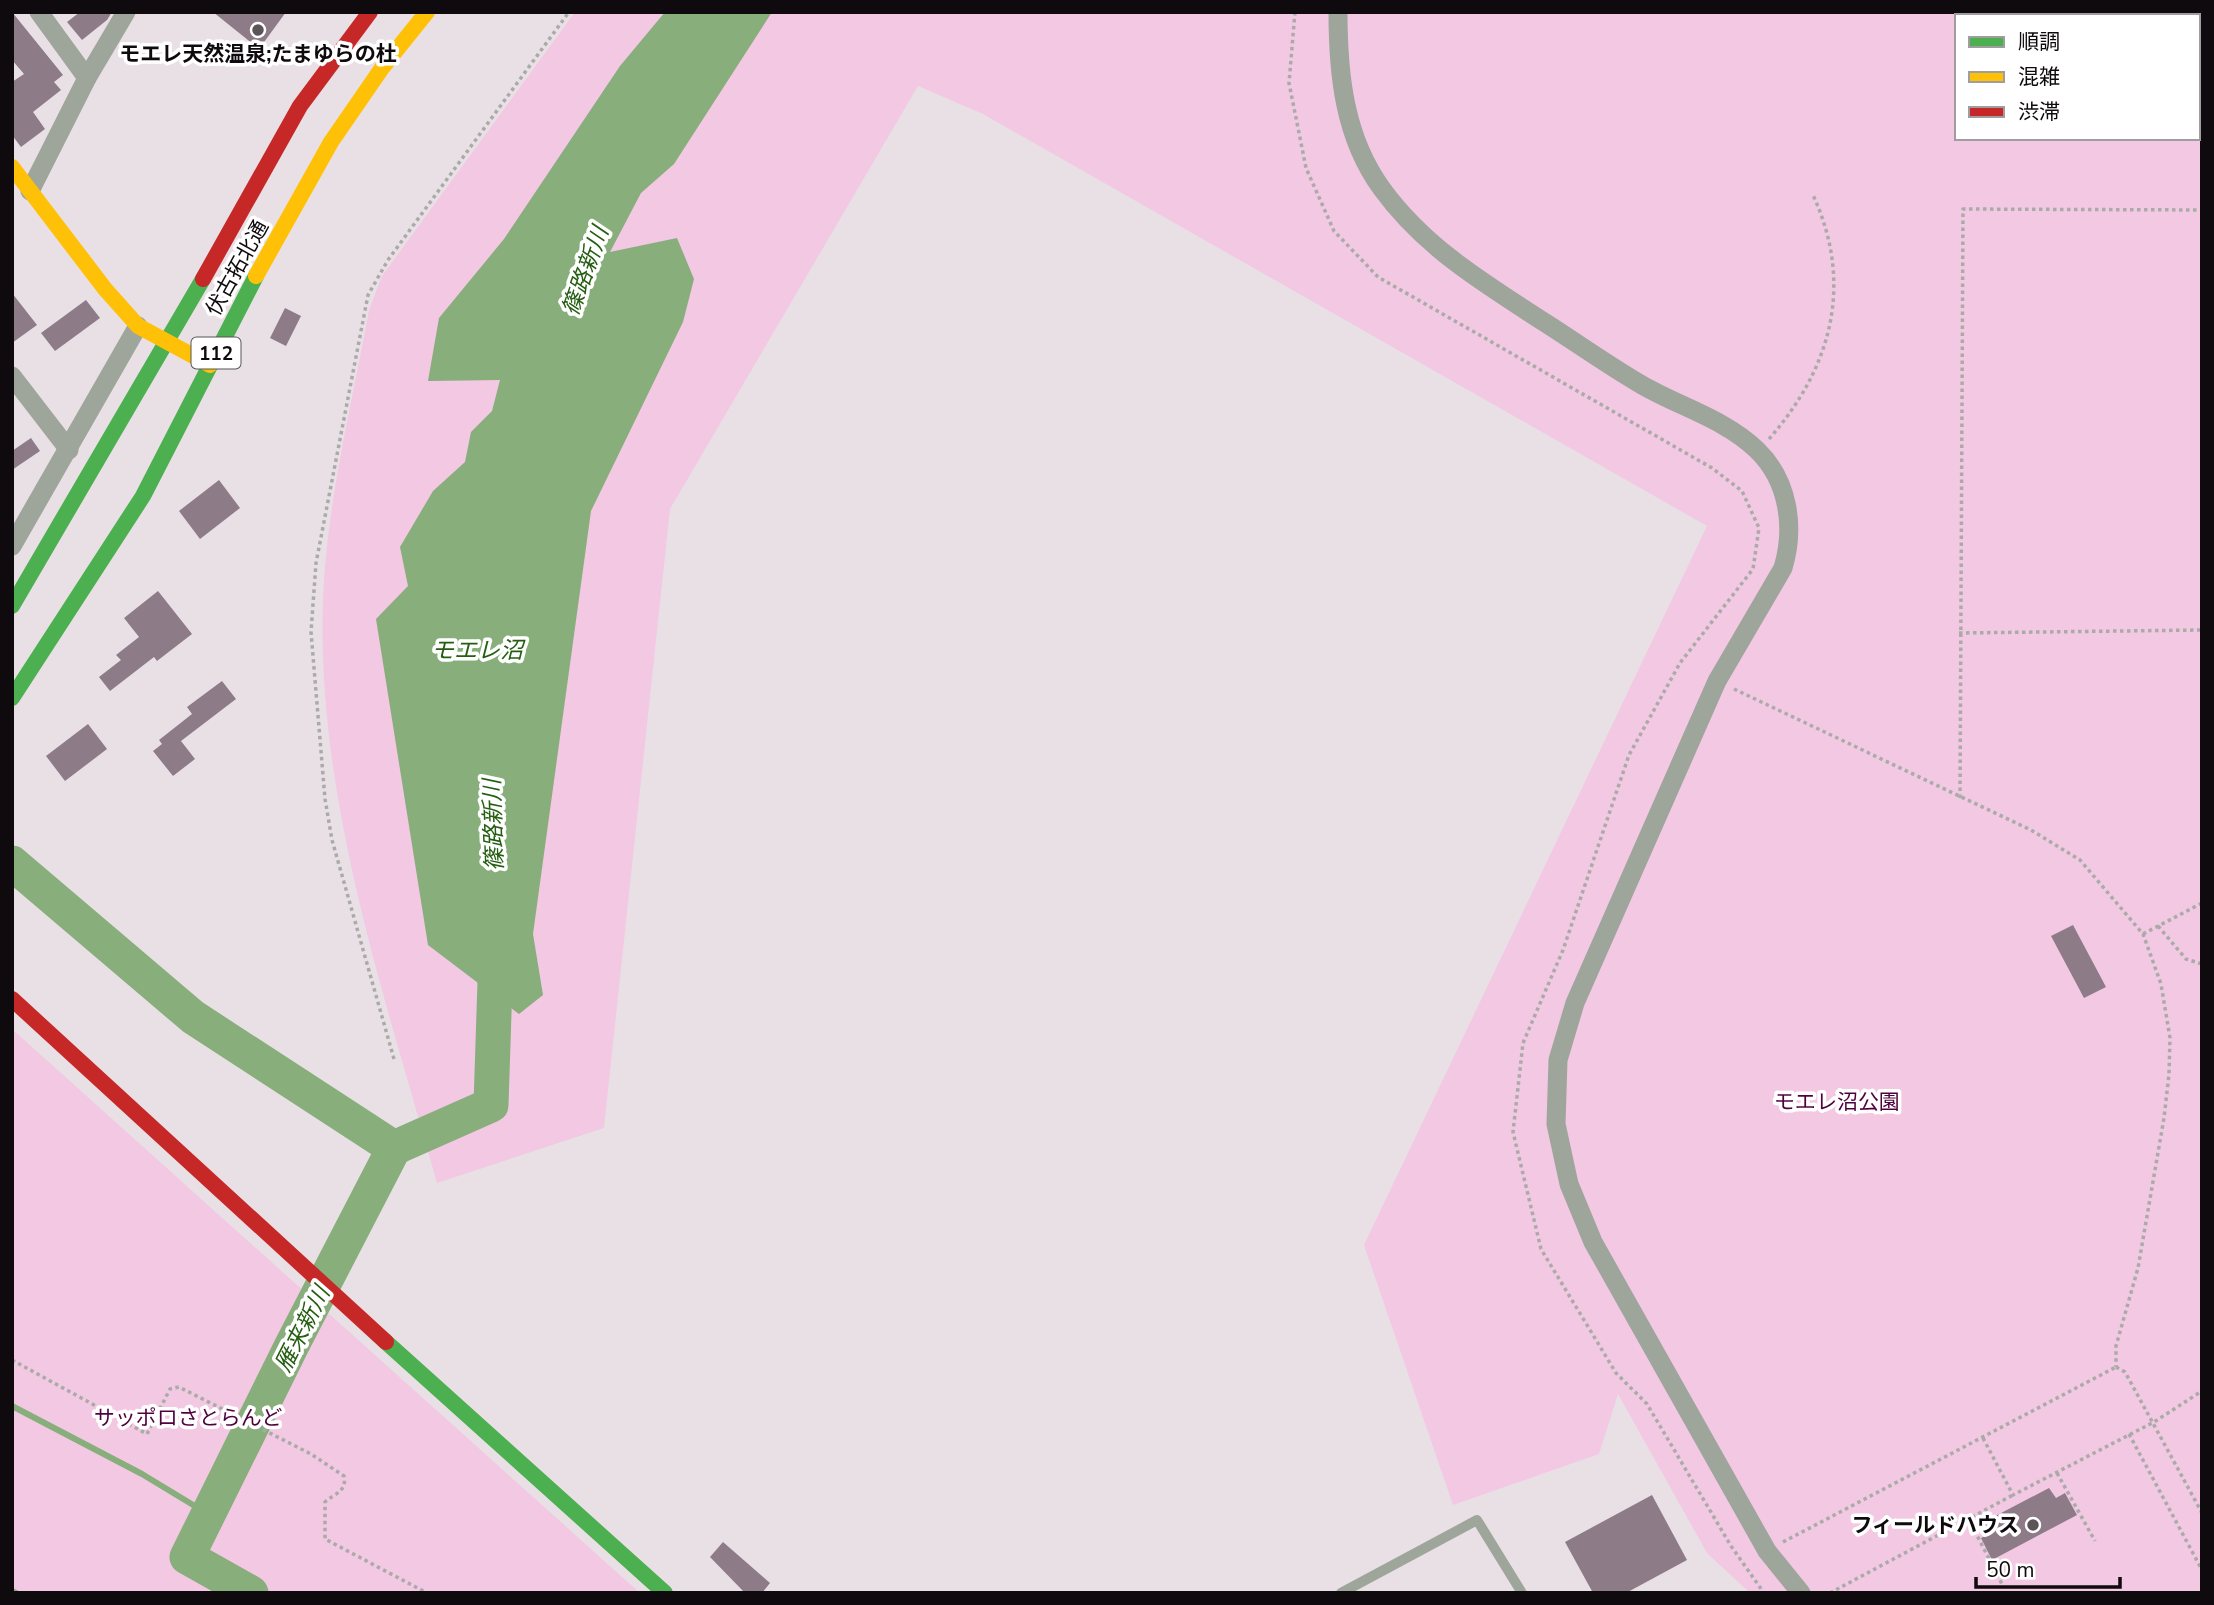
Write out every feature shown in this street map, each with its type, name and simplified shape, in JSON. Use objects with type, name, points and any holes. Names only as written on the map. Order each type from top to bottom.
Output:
[{"type":"main road","name":"伏古拓北通","points":[[12,606],[167,343],[300,106],[370,12]]},
{"type":"main road","name":"伏古拓北通","points":[[12,698],[143,496],[210,365],[331,142],[382,68],[428,12]]},
{"type":"main road","points":[[12,167],[104,289],[138,326],[210,365]]},
{"type":"main road","points":[[12,999],[366,1324],[665,1593]]},
{"type":"street","points":[[39,12],[87,78]]},
{"type":"street","points":[[30,191],[87,78],[126,12]]},
{"type":"street","points":[[1338,12],[1343,99],[1353,129],[1380,187],[1417,229],[1454,264],[1643,386],[1737,434],[1759,452],[1775,475],[1784,496],[1790,523],[1789,547],[1783,568],[1717,681],[1575,1003],[1558,1060],[1556,1124],[1569,1184],[1593,1242],[1767,1550],[1801,1593]]},
{"type":"street","points":[[12,545],[138,326]]},
{"type":"street","points":[[12,376],[69,450]]},
{"type":"lane","points":[[1341,1593],[1477,1520],[1522,1593]]},
{"type":"path","points":[[394,1059],[347,901],[325,799],[311,632],[316,563],[368,296],[388,260],[569,12]]},
{"type":"path","points":[[1295,12],[1289,83],[1306,168],[1334,231],[1378,277],[1712,468],[1742,491],[1759,528],[1753,569],[1680,663],[1629,755],[1563,950],[1522,1043],[1513,1132],[1541,1249],[1616,1373],[1647,1404],[1731,1546],[1764,1593]]},
{"type":"path","points":[[1759,452],[1801,399],[1816,371],[1829,333],[1835,289],[1832,251],[1825,221],[1813,195]]},
{"type":"path","points":[[1959,798],[1963,209],[2202,210]]},
{"type":"path","points":[[1959,634],[2202,630]]},
{"type":"path","points":[[1717,681],[2031,830],[2080,860],[2143,933],[2161,984],[2170,1038],[2169,1074],[2138,1268],[2116,1346],[2116,1367]]},
{"type":"path","points":[[2143,933],[2202,903]]},
{"type":"path","points":[[2158,926],[2186,959],[2202,964]]},
{"type":"path","points":[[12,1360],[147,1434],[170,1389],[178,1387],[311,1454],[344,1476],[346,1485],[342,1491],[325,1502],[325,1539],[427,1593]]},
{"type":"path","points":[[1767,1550],[2116,1367]]},
{"type":"path","points":[[2116,1367],[2125,1372],[2202,1513]]},
{"type":"path","points":[[1830,1593],[2154,1422],[2202,1391]]},
{"type":"path","points":[[2129,1434],[2202,1570]]},
{"type":"path","points":[[1983,1438],[2013,1495]]},
{"type":"path","points":[[2057,1473],[2095,1541]]},
{"type":"path","points":[[1968,1518],[2004,1588]]},
{"type":"green space","name":"モエレ沼公園","points":[[575,12],[2202,12],[2202,1593],[1750,1593],[1707,1553],[1618,1394],[1599,1454],[1453,1505],[1364,1245],[1707,526],[983,114],[918,86],[670,509],[604,1128],[437,1183],[358,894],[330,747],[324,673],[323,598],[329,525],[369,310],[382,276]]},
{"type":"green space","name":"サッポロさとらんど","points":[[12,1029],[640,1593],[12,1593]]},
{"type":"water","name":"モエレ沼","points":[[665,12],[772,12],[674,164],[641,193],[610,252],[677,238],[694,279],[683,322],[591,511],[533,934],[543,995],[519,1014],[428,945],[376,619],[408,586],[400,547],[433,491],[465,462],[471,432],[492,411],[500,380],[428,381],[439,318],[504,239],[620,66]]},
{"type":"building","points":[[12,12],[63,75],[54,82],[61,90],[33,112],[45,129],[21,147],[12,135],[12,82],[24,74],[12,60]]},
{"type":"building","points":[[80,12],[112,12],[107,20],[82,40],[67,22]]},
{"type":"building","points":[[213,12],[286,12],[259,49]]},
{"type":"building","points":[[12,293],[37,325],[12,343]]},
{"type":"building","points":[[86,300],[100,318],[55,351],[41,333]]},
{"type":"building","points":[[285,308],[301,316],[286,346],[270,338]]},
{"type":"building","points":[[31,438],[40,451],[12,470],[12,451]]},
{"type":"building","points":[[219,480],[240,508],[200,539],[179,511]]},
{"type":"building","points":[[158,591],[192,634],[157,661],[154,657],[110,691],[99,677],[121,660],[116,655],[139,637],[124,618]]},
{"type":"building","points":[[222,681],[236,699],[181,741],[195,759],[173,776],[153,751],[162,744],[159,740],[192,714],[187,707]]},
{"type":"building","points":[[88,724],[107,749],[65,781],[46,756]]},
{"type":"building","points":[[2073,925],[2106,987],[2084,998],[2051,936]]},
{"type":"building","name":"フィールドハウス","points":[[2049,1488],[2056,1498],[2065,1493],[2077,1515],[1992,1560],[1981,1538],[1989,1534],[1984,1522]]},
{"type":"building","points":[[1652,1495],[1687,1560],[1626,1593],[1593,1593],[1565,1542]]},
{"type":"building","points":[[723,1542],[770,1583],[762,1593],[745,1593],[710,1557]]},
{"type":"waterway","name":"篠路新川","points":[[12,863],[193,1017],[394,1148]]},
{"type":"waterway","name":"篠路新川","points":[[394,1148],[491,1105],[496,951]]},
{"type":"waterway","name":"雁来新川","points":[[251,1593],[187,1557],[394,1148]]},
{"type":"waterway","points":[[12,1406],[142,1474],[208,1514]]},
{"type":"waterway","points":[[12,1591],[16,1593]]},
{"type":"traffic: fast","points":[[12,698],[143,496],[256,276]]},
{"type":"traffic: fast","points":[[12,606],[203,279]]},
{"type":"traffic: fast","points":[[386,1342],[665,1593]]},
{"type":"traffic: slow","points":[[256,276],[331,142],[382,68],[427,12]]},
{"type":"traffic: slow","points":[[12,167],[105,289],[138,326],[210,365]]},
{"type":"traffic: jam","points":[[203,279],[300,106],[370,12]]},
{"type":"traffic: jam","points":[[12,999],[386,1342]]},
{"type":"place","name":"モエレ天然温泉;たまゆらの杜","points":[[258,30]]},
{"type":"place","name":"フィールドハウス","points":[[2033,1525]]}]
